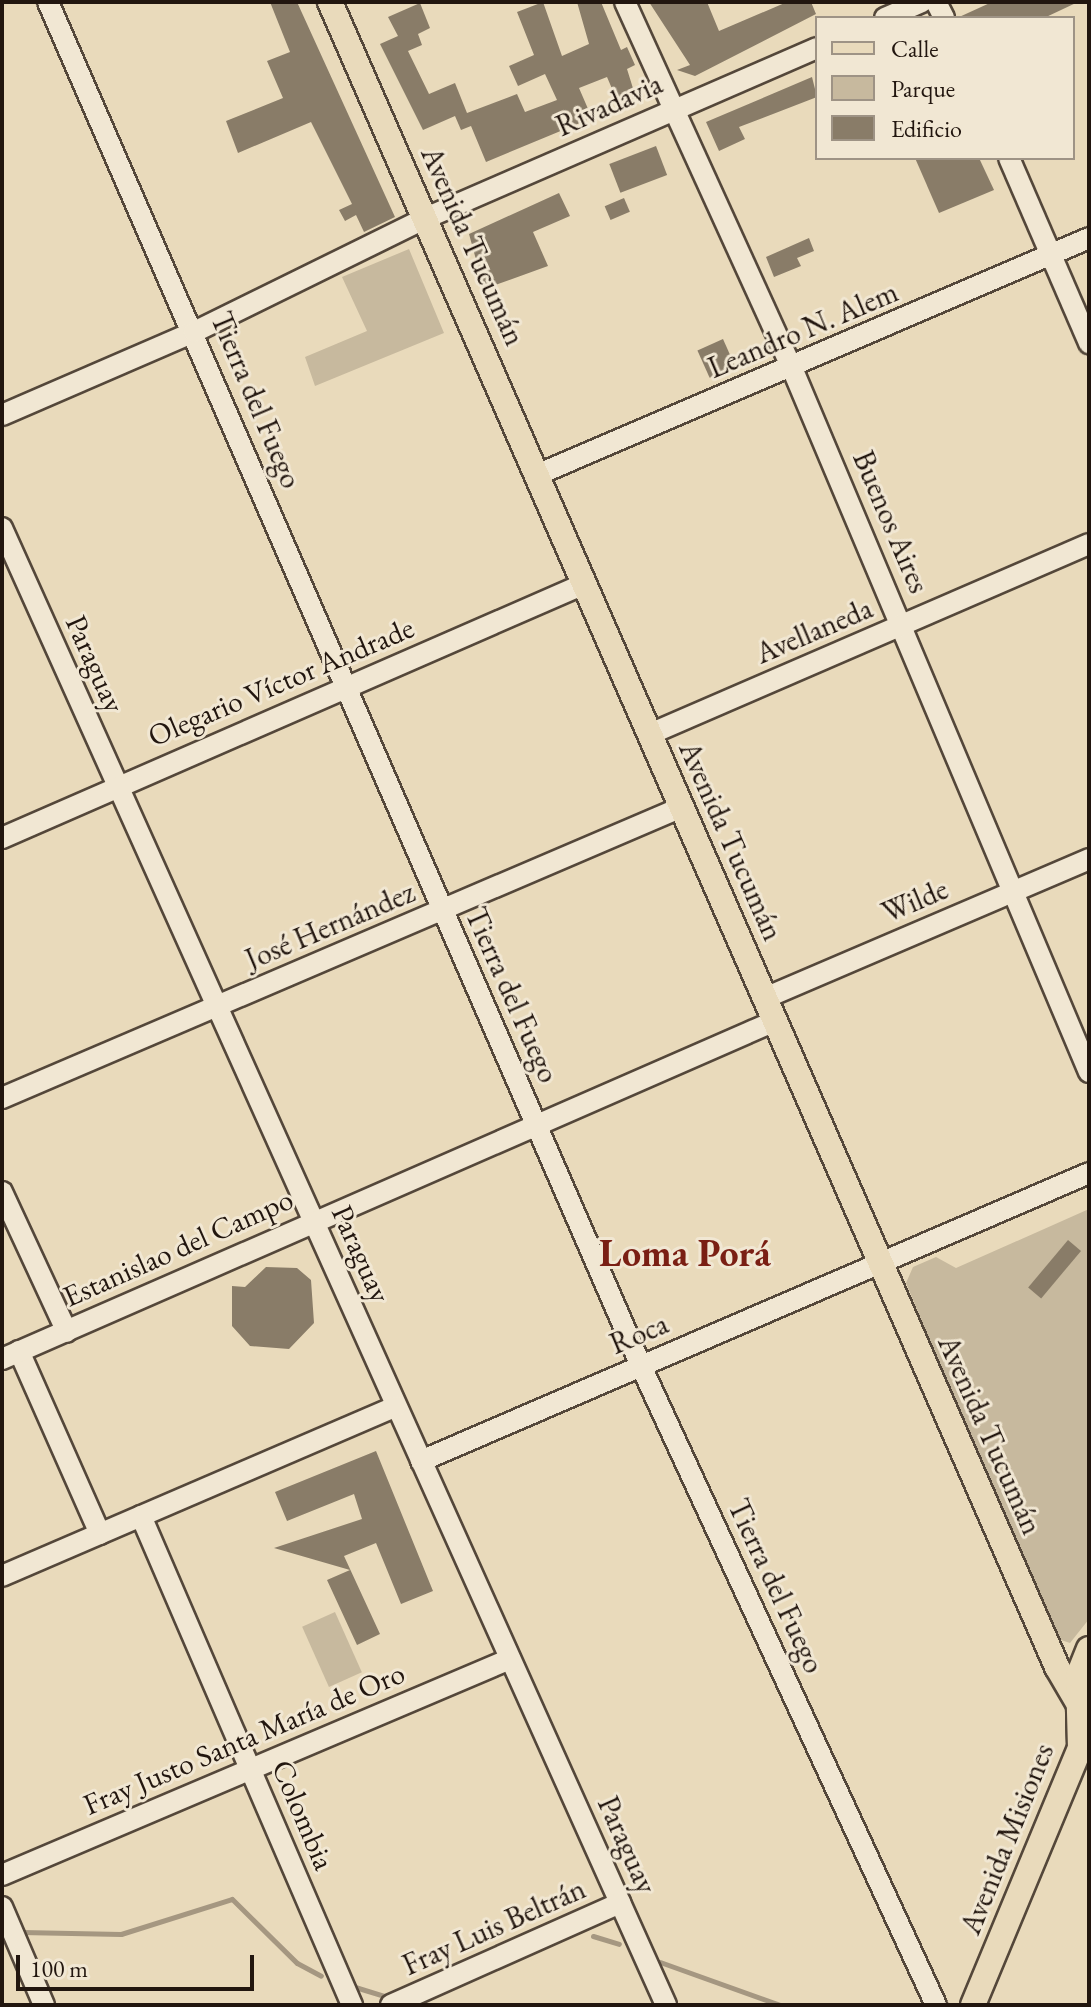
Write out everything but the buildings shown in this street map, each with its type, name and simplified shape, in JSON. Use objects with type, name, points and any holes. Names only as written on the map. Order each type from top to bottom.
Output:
[{"type":"main road","name":"Avenida Tucumán","points":[[330,2],[539,474],[880,1263],[1075,1682]]},
{"type":"main road","name":"Avenida Misiones","points":[[973,2005],[1080,1748],[1075,1682],[1089,1649]]},
{"type":"street","name":"Tierra del Fuego","points":[[48,2],[641,1366],[936,2005]]},
{"type":"street","name":"Buenos Aires","points":[[625,2],[792,368],[1089,1072]]},
{"type":"street","points":[[890,16],[922,2]]},
{"type":"street","name":"Rivadavia","points":[[2,415],[194,332],[426,218],[815,49]]},
{"type":"street","points":[[1010,160],[1054,255],[1089,343]]},
{"type":"street","name":"Leandro N. Alem","points":[[539,474],[1089,238]]},
{"type":"street","name":"Paraguay","points":[[2,528],[7,553],[116,786],[666,2005]]},
{"type":"street","name":"Avellaneda","points":[[650,734],[1089,544]]},
{"type":"street","name":"Olegario Víctor Andrade","points":[[2,838],[584,584]]},
{"type":"street","name":"José Hernández","points":[[2,1098],[682,807]]},
{"type":"street","name":"Wilde","points":[[765,998],[1089,859]]},
{"type":"street","name":"Estanislao del Campo","points":[[11,1355],[775,1021]]},
{"type":"street","name":"Roca","points":[[421,1461],[1089,1173]]},
{"type":"street","points":[[2,1192],[67,1332]]},
{"type":"street","points":[[11,1355],[100,1534]]},
{"type":"street","points":[[2,1576],[396,1406]]},
{"type":"street","name":"Colombia","points":[[141,1516],[352,2005]]},
{"type":"street","name":"Fray Justo Santa María de Oro","points":[[2,1875],[510,1659]]},
{"type":"street","name":"Fray Luis Beltrán","points":[[391,2005],[620,1903]]},
{"type":"street","points":[[2,1907],[44,2005]]},
{"type":"green space","points":[[409,249],[444,333],[315,386],[305,357],[367,331],[342,277]]},
{"type":"green space","points":[[1089,1209],[1089,1619],[1070,1643],[1052,1637],[906,1283],[913,1267],[936,1257],[956,1268]]},
{"type":"green space","points":[[335,1612],[362,1672],[329,1687],[302,1627]]},
{"type":"waterway","points":[[21,1932],[121,1934],[232,1899],[297,1963],[321,1976]]},
{"type":"waterway","points":[[593,1936],[619,1944]]},
{"type":"waterway","points":[[660,1962],[780,2005]]},
{"type":"waterway","points":[[355,1987],[390,1998]]},
{"type":"district","name":"Loma Porá","points":[[685,1253]]}]
